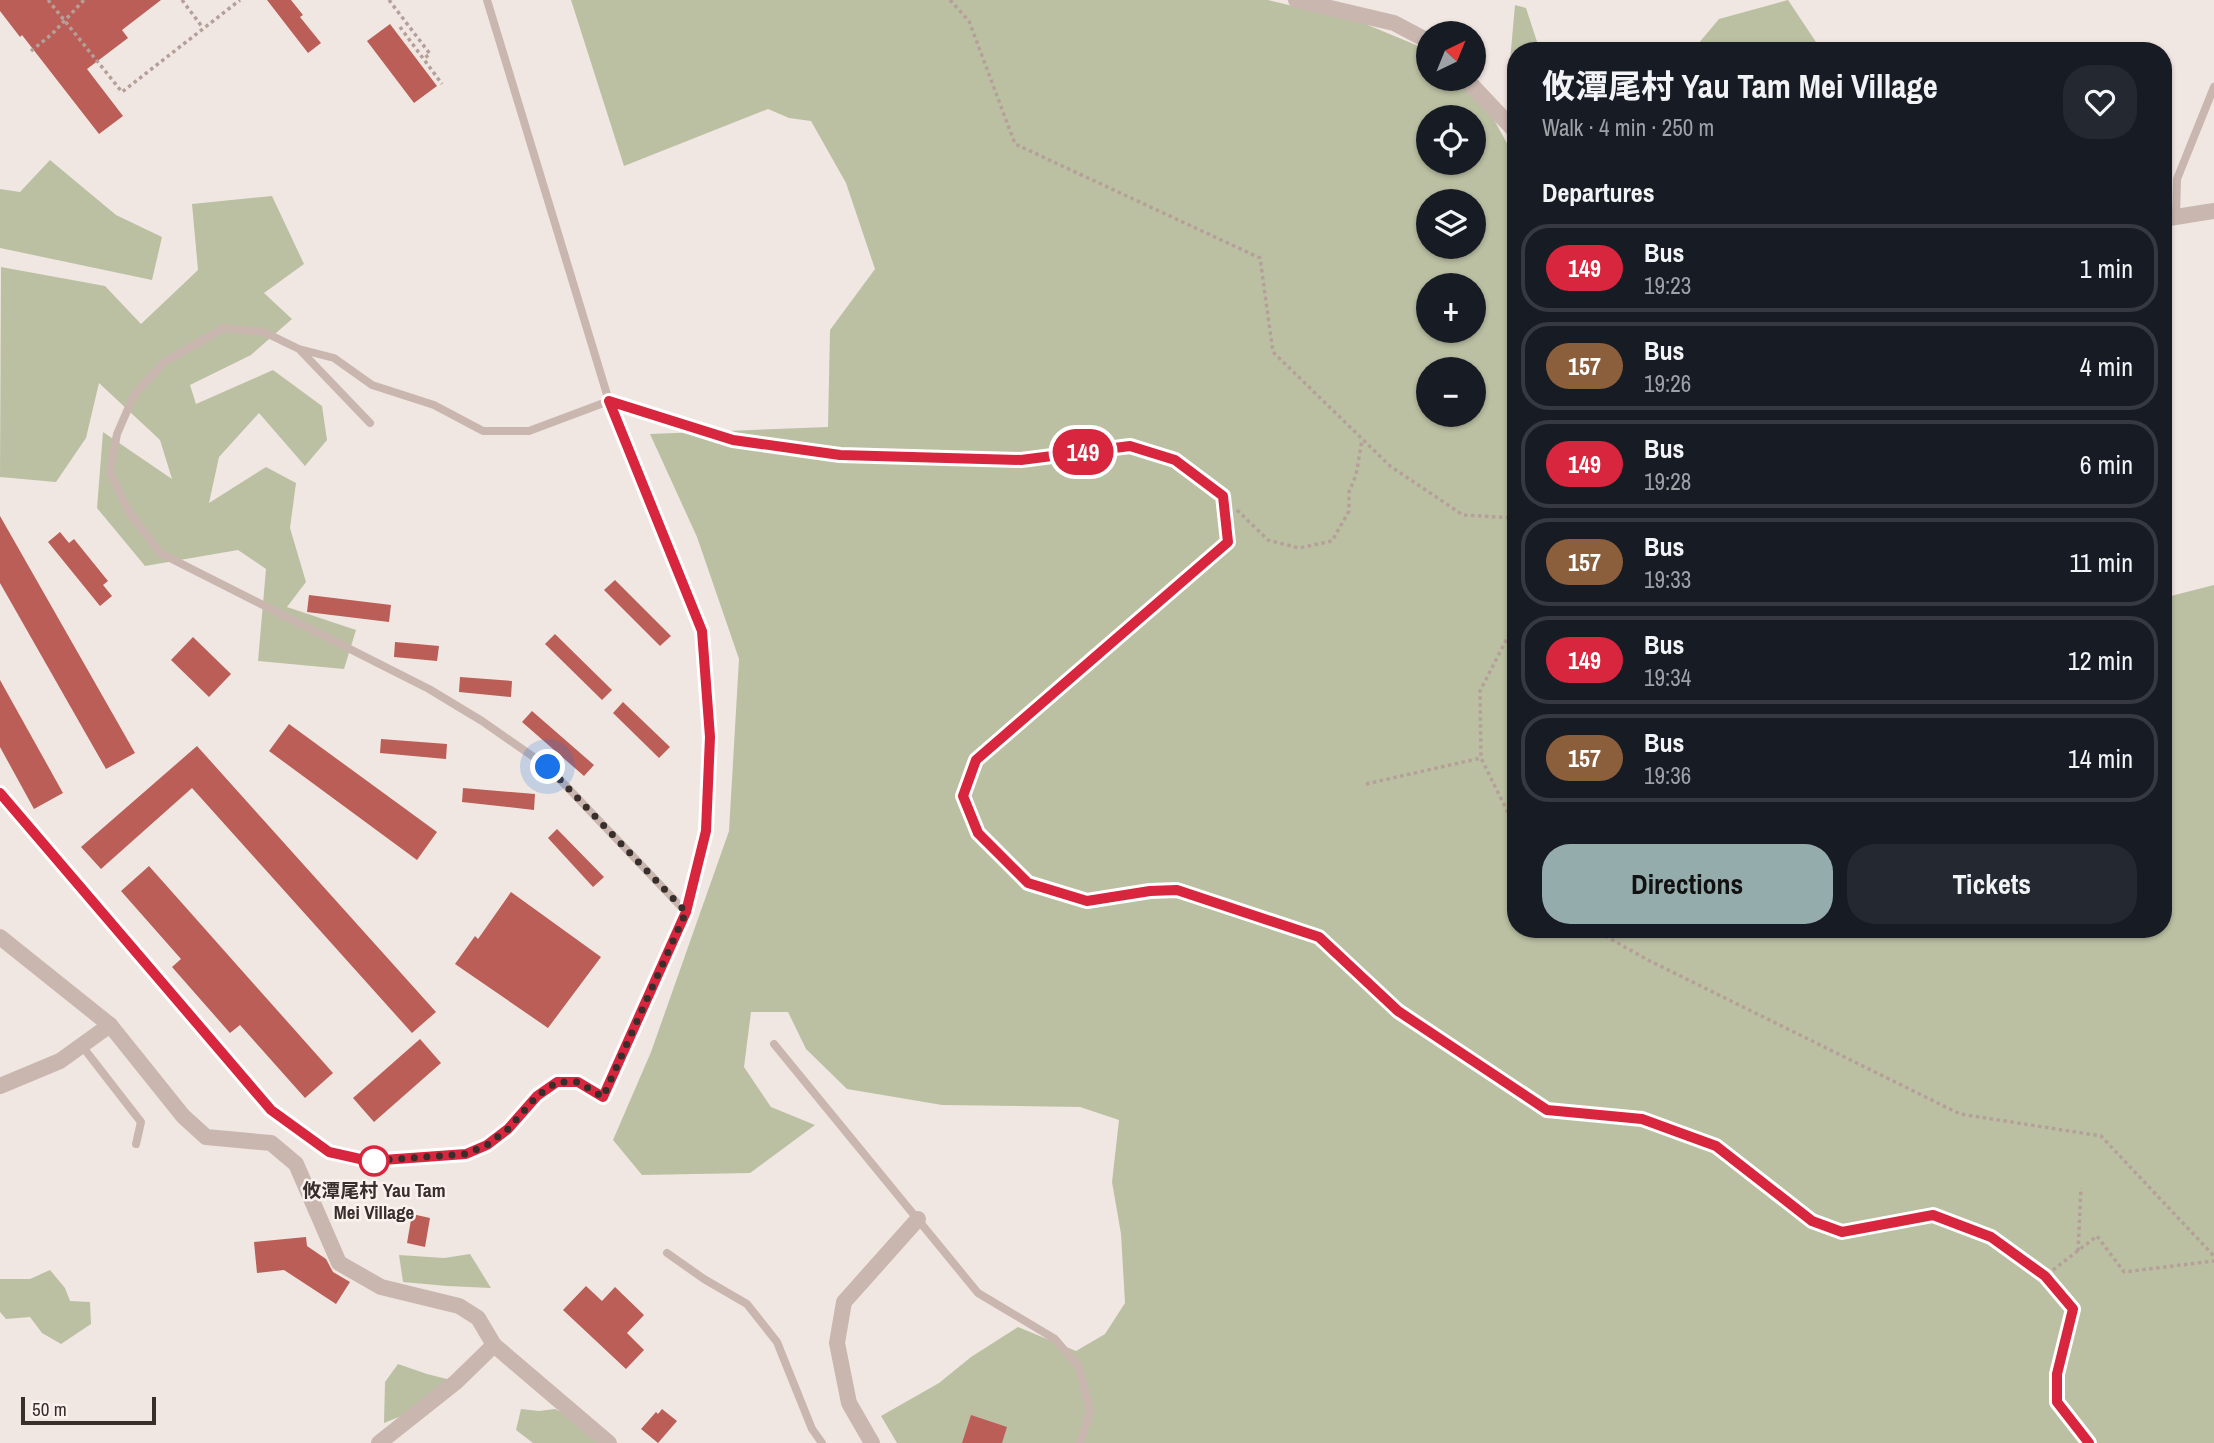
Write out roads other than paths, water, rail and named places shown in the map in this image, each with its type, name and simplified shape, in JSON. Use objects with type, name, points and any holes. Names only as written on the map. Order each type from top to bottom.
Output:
[{"type":"street","points":[[1296,0],[1382,19],[1416,34]]},
{"type":"street","points":[[1477,91],[1507,122]]},
{"type":"street","points":[[2172,218],[2214,211]]},
{"type":"street","points":[[0,937],[110,1025],[183,1116],[206,1137],[271,1143],[296,1164],[339,1263],[381,1287],[459,1306],[478,1318],[494,1345],[609,1443]]},
{"type":"street","points":[[0,1086],[60,1061],[110,1025]]},
{"type":"street","points":[[872,1443],[849,1403],[837,1343],[844,1302],[918,1219]]},
{"type":"street","points":[[379,1443],[456,1382],[494,1345]]},
{"type":"lane","points":[[0,793],[271,1110],[329,1152],[369,1161],[466,1154],[487,1145],[508,1129],[537,1096],[557,1082],[578,1082],[603,1097],[686,912],[706,831],[710,737],[702,631],[609,401],[486,0]]},
{"type":"lane","points":[[2172,203],[2177,179],[2214,87]]},
{"type":"lane","points":[[686,912],[548,767],[482,721],[429,689],[160,552],[129,512],[110,472],[117,434],[134,395],[164,362],[224,328],[264,332],[299,349],[334,358],[372,385],[434,405],[483,431],[529,431],[609,401],[733,440],[840,455],[1021,460],[1130,446],[1175,460],[1223,496],[1228,542],[976,760],[963,796],[978,833],[1028,883],[1087,901],[1150,891],[1177,890],[1319,937],[1398,1011],[1547,1110],[1642,1119],[1716,1146],[1812,1221],[1842,1232],[1933,1215],[1991,1237],[2045,1276],[2073,1309],[2057,1374],[2057,1402],[2090,1443]]},
{"type":"lane","points":[[299,349],[370,423]]},
{"type":"lane","points":[[774,1044],[978,1293],[1055,1339],[1079,1367],[1090,1412],[1080,1443]]},
{"type":"lane","points":[[82,1046],[141,1122],[136,1144]]},
{"type":"lane","points":[[667,1253],[747,1304],[777,1342],[812,1429],[822,1443]]},
{"type":"place","name":"攸潭尾村 Yau Tam Mei Village","points":[[374,1161]]}]
